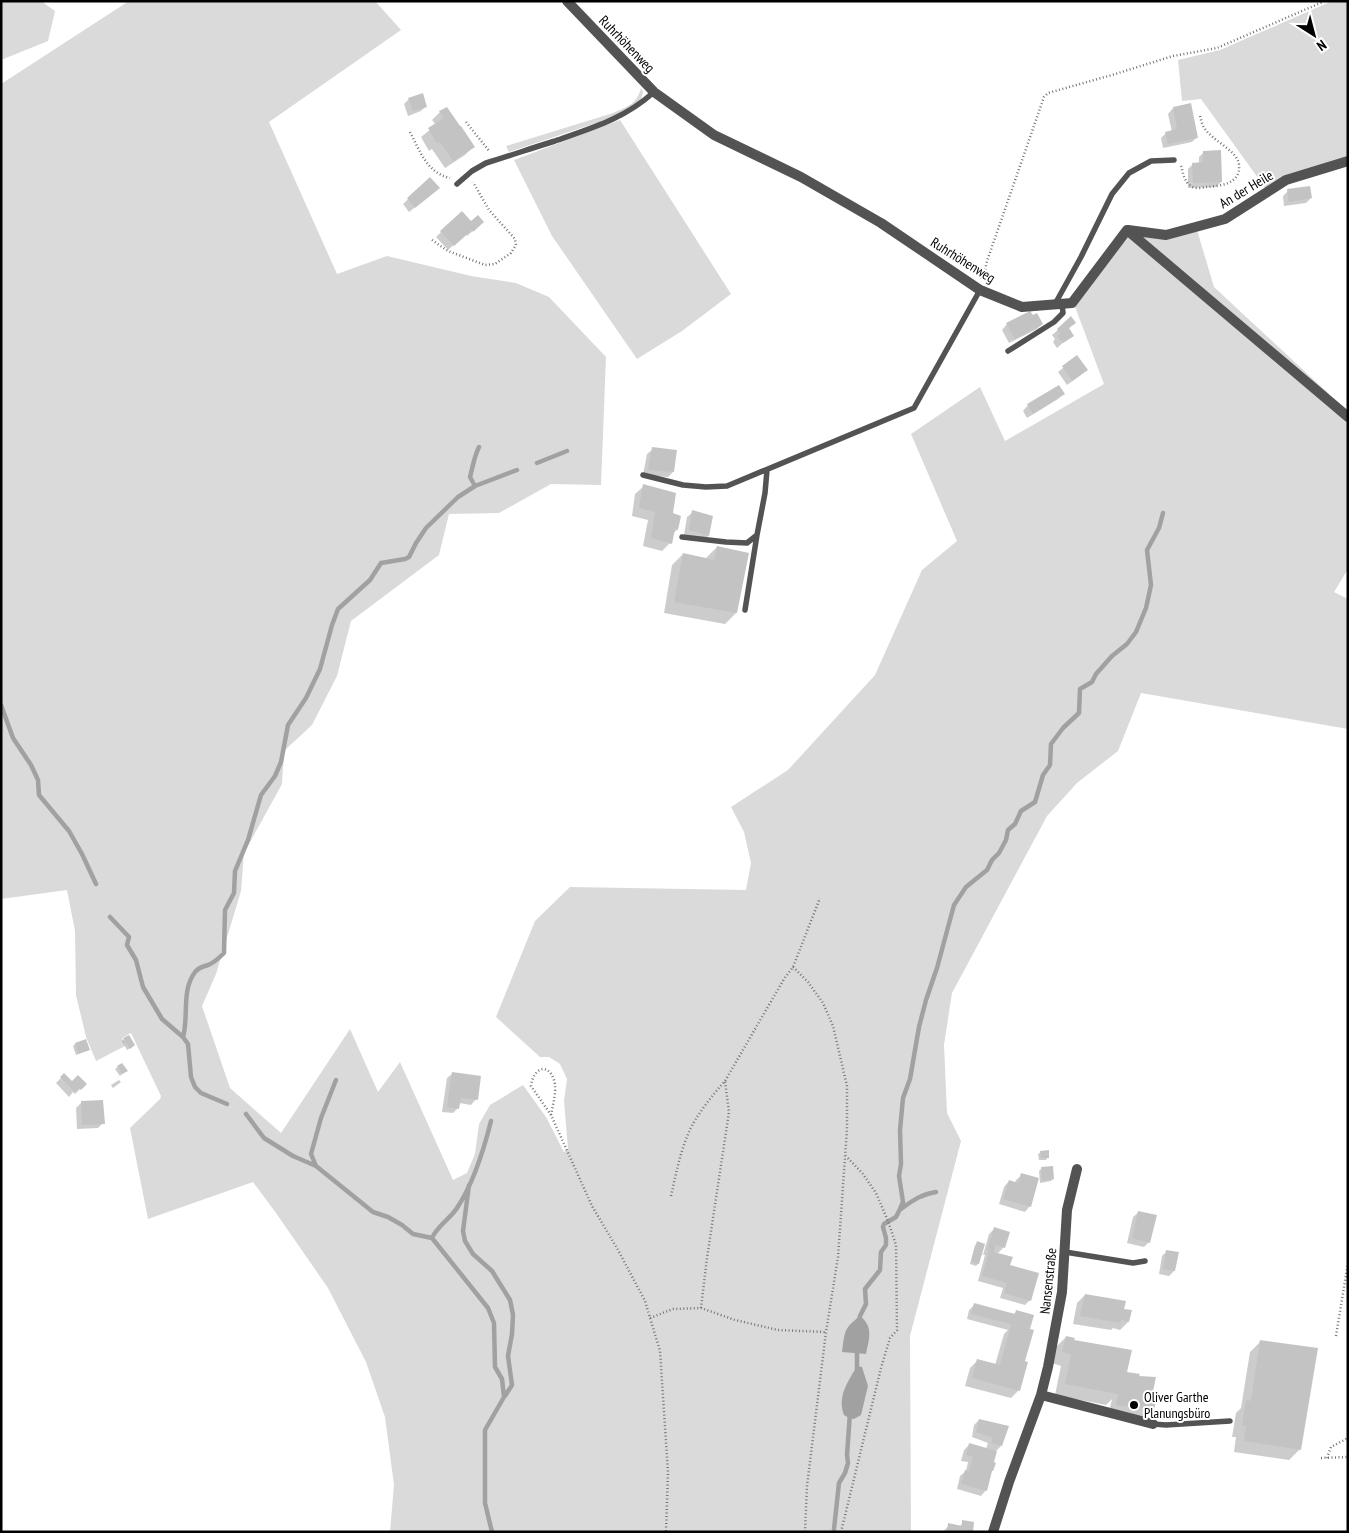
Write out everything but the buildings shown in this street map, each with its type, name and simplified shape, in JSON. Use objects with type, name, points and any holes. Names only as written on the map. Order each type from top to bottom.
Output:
[{"type":"street","name":"Ruhrhöhenweg","points":[[567,1],[654,92],[714,135],[800,177],[881,223],[980,290],[1022,307],[1072,303],[1126,230]]},
{"type":"street","name":"An der Heile","points":[[1126,230],[1166,235],[1225,219],[1286,180],[1348,161]]},
{"type":"street","points":[[1126,230],[1348,417]]},
{"type":"street","name":"Nansenstraße","points":[[993,1532],[1041,1395],[1054,1342],[1065,1252],[1067,1210],[1077,1169]]},
{"type":"street","points":[[1041,1395],[1153,1424]]},
{"type":"lane","points":[[457,184],[472,171],[486,163],[600,126],[629,111],[654,92]]},
{"type":"lane","points":[[1008,351],[1054,322],[1063,313],[1058,304],[1112,194],[1129,173],[1151,161],[1174,160]]},
{"type":"lane","points":[[643,476],[683,485],[727,486],[914,408],[980,290]]},
{"type":"lane","points":[[745,610],[756,535],[765,493],[767,470]]},
{"type":"lane","points":[[682,537],[726,542],[747,542],[756,535]]},
{"type":"lane","points":[[1065,1252],[1133,1263],[1145,1261]]},
{"type":"lane","points":[[1153,1424],[1230,1422]]},
{"type":"path","points":[[973,275],[980,278],[984,275],[987,261],[1044,97],[1048,93],[1173,56],[1218,48],[1325,1]]},
{"type":"path","points":[[1174,160],[1179,162],[1185,180],[1190,186],[1196,188],[1223,185],[1231,182],[1238,176],[1239,160],[1210,136],[1204,128],[1200,115]]},
{"type":"path","points":[[466,122],[492,154],[500,159]]},
{"type":"path","points":[[410,132],[423,158],[432,170],[441,176],[452,178],[466,176]]},
{"type":"path","points":[[432,240],[448,251],[485,265],[495,264],[503,259],[511,253],[516,245],[516,239],[489,210],[476,189],[471,178],[472,171]]},
{"type":"path","points":[[671,1196],[679,1161],[689,1131],[715,1092],[725,1081],[784,979],[793,967],[820,898]]},
{"type":"path","points":[[793,967],[808,982],[823,1003],[833,1026],[847,1086],[846,1155],[838,1257],[826,1332],[807,1486],[805,1532]]},
{"type":"path","points":[[551,1115],[556,1088],[554,1078],[544,1069],[537,1070],[532,1076],[530,1086],[551,1115],[592,1206],[645,1300],[660,1351],[668,1472],[666,1532]]},
{"type":"path","points":[[701,1308],[729,1112],[725,1081]]},
{"type":"path","points":[[841,1532],[881,1368],[890,1338],[897,1330],[896,1245],[876,1193],[863,1174],[846,1155]]},
{"type":"path","points":[[1336,1336],[1348,1263]]},
{"type":"path","points":[[650,1318],[673,1309],[701,1308],[735,1320],[778,1330],[826,1332]]},
{"type":"path","points":[[1327,1458],[1331,1448],[1348,1438]]},
{"type":"path","points":[[1321,1458],[1348,1457]]},
{"type":"shaded area","points":[[1,1],[41,1],[55,11],[48,41],[1,60]]},
{"type":"shaded area","points":[[129,1],[375,1],[401,30],[269,122],[337,274],[387,256],[471,276],[516,283],[549,297],[606,357],[601,485],[551,484],[499,513],[449,514],[439,555],[351,621],[337,676],[312,725],[284,751],[282,784],[244,853],[241,891],[216,974],[202,1006],[230,1088],[281,1133],[350,1029],[378,1092],[400,1062],[453,1180],[467,1173],[475,1154],[479,1124],[490,1105],[523,1085],[546,1117],[564,1152],[568,1149],[564,1101],[567,1079],[560,1064],[549,1057],[540,1057],[496,1017],[535,921],[570,887],[746,890],[751,863],[744,832],[731,807],[788,770],[875,675],[922,570],[957,541],[911,434],[980,387],[1005,441],[1104,384],[1074,304],[1126,233],[1197,230],[1214,287],[1329,394],[1325,400],[1348,421],[1348,569],[1334,592],[1348,599],[1348,729],[1141,693],[1118,751],[1077,783],[1047,816],[952,993],[944,1045],[947,1113],[961,1141],[910,1336],[911,1532],[390,1532],[394,1485],[385,1417],[366,1362],[328,1288],[253,1182],[148,1219],[130,1128],[161,1096],[131,1033],[122,1038],[125,1046],[96,1061],[86,1037],[76,995],[75,931],[67,890],[1,899],[1,84]]},
{"type":"shaded area","points":[[1332,1],[1348,1],[1348,158],[1266,189],[1201,99],[1182,101],[1178,60],[1220,50]]},
{"type":"shaded area","points":[[641,88],[643,92],[641,99],[614,117],[509,152],[506,146],[618,111],[627,107],[637,98]]},
{"type":"shaded area","points":[[620,120],[731,294],[682,331],[637,359],[552,236],[514,160]]},
{"type":"shaded area","points":[[860,1316],[869,1329],[866,1354],[842,1352],[846,1331],[850,1324]]},
{"type":"shaded area","points":[[857,1366],[862,1367],[868,1386],[861,1415],[854,1419],[844,1415],[842,1402],[844,1389]]},
{"type":"waterway","points":[[475,486],[470,477],[479,447]]},
{"type":"waterway","points":[[537,463],[567,451]]},
{"type":"waterway","points":[[183,1037],[188,987],[198,969],[212,963],[224,953],[225,910],[234,893],[235,871],[248,840],[261,795],[275,776],[281,762],[288,725],[306,698],[320,669],[338,609],[370,580],[381,563],[409,557],[426,528],[458,497],[475,486],[517,470]]},
{"type":"waterway","points":[[859,1321],[866,1304],[865,1289],[880,1270],[881,1252],[886,1245],[884,1224],[896,1217],[903,1202],[899,1176],[903,1098],[910,1079],[919,1027],[926,1000],[937,968],[954,905],[966,887],[987,870],[992,860],[999,853],[1006,840],[1008,830],[1015,824],[1021,811],[1035,802],[1043,775],[1050,765],[1051,744],[1063,728],[1079,713],[1080,689],[1092,682],[1096,674],[1112,656],[1127,644],[1136,632],[1146,608],[1151,585],[1147,550],[1159,528],[1163,513]]},
{"type":"waterway","points":[[1,705],[13,738],[31,765],[38,780],[39,795],[69,831],[96,884]]},
{"type":"waterway","points":[[110,917],[129,937],[127,945],[136,960],[143,987],[162,1019],[183,1037],[188,1044],[191,1077],[195,1087],[201,1093],[227,1104]]},
{"type":"waterway","points":[[316,1166],[311,1154],[321,1118],[336,1080]]},
{"type":"waterway","points":[[246,1114],[264,1138],[293,1156],[316,1166],[373,1212],[388,1217],[413,1234],[432,1238],[488,1308],[494,1323],[495,1367],[502,1379],[504,1397],[485,1430],[485,1503],[492,1532]]},
{"type":"waterway","points":[[432,1238],[463,1199],[481,1155],[491,1121]]},
{"type":"waterway","points":[[469,1185],[463,1231],[465,1241],[473,1254],[492,1271],[510,1300],[513,1315],[508,1356],[512,1385],[505,1396]]},
{"type":"waterway","points":[[901,1209],[926,1194],[936,1192]]},
{"type":"waterway","points":[[857,1348],[857,1370]]},
{"type":"waterway","points":[[834,1529],[839,1483],[848,1463],[850,1413]]},
{"type":"place","name":"Oliver Garthe Planungsbüro","points":[[1134,1405]]}]
